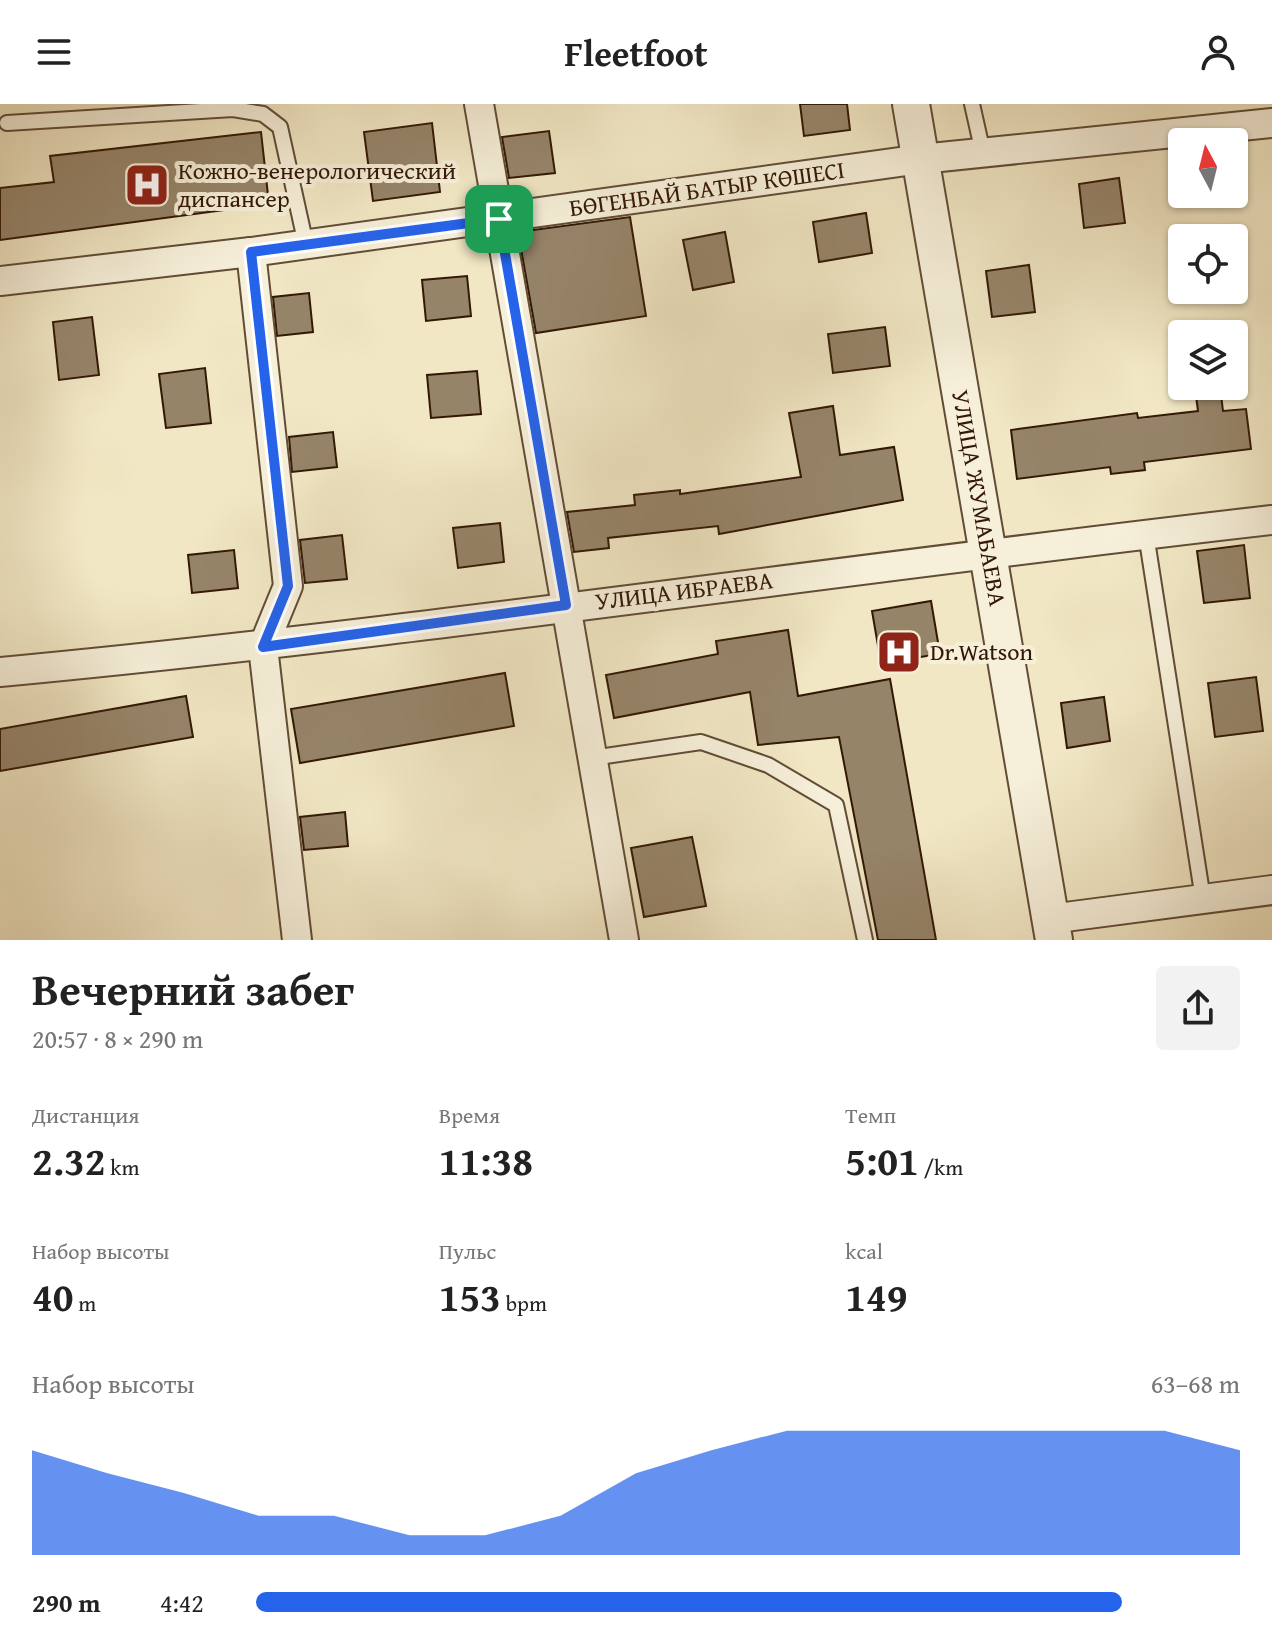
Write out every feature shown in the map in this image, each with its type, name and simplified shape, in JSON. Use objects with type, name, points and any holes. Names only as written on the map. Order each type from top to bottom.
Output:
[{"type":"street","points":[[479,104],[624,940]]},
{"type":"street","name":"УЛИЦА ЖУМАБАЕВА","points":[[911,104],[1052,930]]},
{"type":"street","name":"БӨГЕНБАЙ БАТЫР КӨШЕСІ","points":[[0,281],[306,245],[921,159],[1272,123]]},
{"type":"street","points":[[251,252],[288,586],[263,647],[297,940]]},
{"type":"street","name":"УЛИЦА ИБРАЕВА","points":[[0,672],[263,647],[566,605],[1272,520]]},
{"type":"street","points":[[1052,930],[1203,899],[1272,890]]},
{"type":"lane","points":[[972,104],[983,153]]},
{"type":"lane","points":[[7,123],[233,109],[263,114],[280,127],[306,245]]},
{"type":"lane","points":[[1146,534],[1203,899]]},
{"type":"lane","points":[[592,758],[701,742],[768,765],[836,805],[865,940]]},
{"type":"building","points":[[800,104],[847,104],[850,130],[804,136]]},
{"type":"building","points":[[432,123],[440,192],[373,201],[364,132]]},
{"type":"building","points":[[549,131],[555,173],[509,178],[502,137]]},
{"type":"building","name":"Кожно-венерологический диспансер","points":[[261,132],[269,204],[0,240],[0,188],[54,182],[50,156]]},
{"type":"building","points":[[1119,178],[1125,223],[1084,228],[1079,184]]},
{"type":"building","points":[[866,213],[872,253],[819,262],[813,222]]},
{"type":"building","points":[[630,217],[646,316],[536,333],[518,232]]},
{"type":"building","points":[[725,232],[734,282],[693,290],[683,240]]},
{"type":"building","points":[[1029,265],[1035,312],[992,317],[986,271]]},
{"type":"building","points":[[467,276],[471,316],[426,321],[422,280]]},
{"type":"building","points":[[309,293],[313,332],[277,336],[273,297]]},
{"type":"building","points":[[92,317],[99,375],[59,380],[53,322]]},
{"type":"building","points":[[885,327],[890,366],[833,373],[828,334]]},
{"type":"building","points":[[205,368],[211,423],[166,428],[159,374]]},
{"type":"building","points":[[477,371],[481,414],[431,418],[427,375]]},
{"type":"building","points":[[1197,400],[1222,400],[1223,411],[1246,409],[1251,449],[1144,462],[1145,470],[1111,474],[1110,467],[1017,479],[1011,430],[1137,413],[1138,418],[1198,411]]},
{"type":"building","points":[[833,406],[840,455],[894,447],[903,500],[719,534],[718,526],[608,538],[609,548],[574,552],[567,512],[635,505],[634,495],[680,490],[680,494],[801,477],[789,413]]},
{"type":"building","points":[[333,432],[337,467],[292,472],[289,437]]},
{"type":"building","points":[[500,523],[504,562],[458,568],[453,528]]},
{"type":"building","points":[[342,535],[347,579],[305,583],[300,540]]},
{"type":"building","points":[[1244,545],[1250,598],[1204,603],[1197,551]]},
{"type":"building","points":[[234,550],[238,588],[192,593],[188,555]]},
{"type":"building","points":[[931,601],[940,654],[881,663],[872,611]]},
{"type":"building","points":[[788,630],[798,696],[890,679],[936,940],[878,940],[839,737],[758,745],[750,692],[614,718],[606,675],[718,654],[716,641]]},
{"type":"building","points":[[505,673],[514,726],[300,763],[291,709]]},
{"type":"building","points":[[1256,677],[1263,731],[1215,737],[1208,683]]},
{"type":"building","points":[[186,696],[193,737],[0,771],[0,729]]},
{"type":"building","points":[[1104,697],[1110,741],[1067,748],[1061,703]]},
{"type":"building","points":[[345,812],[348,846],[304,850],[300,817]]},
{"type":"building","points":[[692,837],[706,906],[644,917],[631,848]]},
{"type":"place","name":"Кожно-венерологический диспансер","points":[[147,185]]},
{"type":"place","name":"Dr.Watson","points":[[899,652]]},
{"type":"route","points":[[499,219],[566,605],[263,647],[288,586],[251,252],[499,219]]}]
